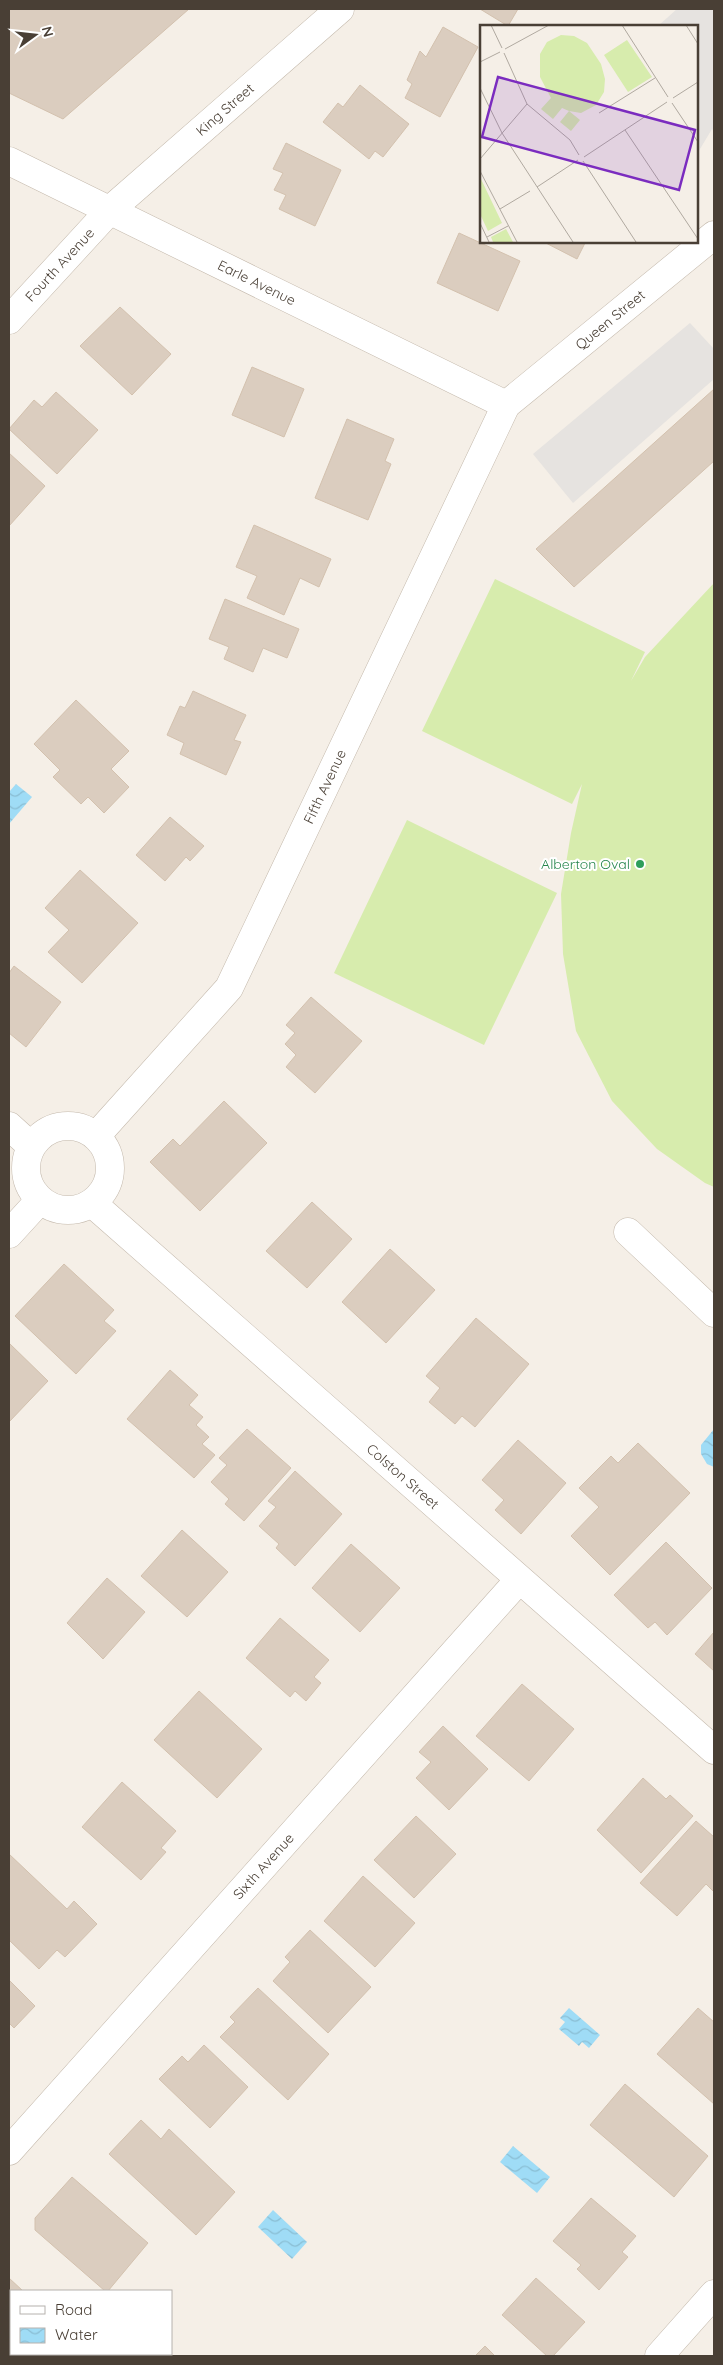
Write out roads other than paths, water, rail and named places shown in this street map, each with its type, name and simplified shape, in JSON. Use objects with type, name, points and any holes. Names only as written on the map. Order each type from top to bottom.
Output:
[{"type":"street","name":"King Street","points":[[110,210],[340,9]]},
{"type":"street","name":"Earle Avenue","points":[[9,161],[506,405]]},
{"type":"street","name":"Fourth Avenue","points":[[9,320],[110,210]]},
{"type":"street","name":"Queen Street","points":[[506,405],[714,235]]},
{"type":"street","name":"Fifth Avenue","points":[[96,1136],[229,988],[506,405]]},
{"type":"street","points":[[68,1125],[83,1128],[96,1136],[105,1148],[110,1162],[109,1176],[104,1190],[92,1203],[78,1209],[64,1210],[49,1206],[40,1200],[30,1188],[26,1174],[26,1160],[31,1146],[41,1135],[54,1127],[68,1125]]},
{"type":"street","points":[[9,1126],[31,1146]]},
{"type":"street","points":[[9,1234],[40,1200]]},
{"type":"street","name":"Colston Street","points":[[92,1203],[714,1750]]},
{"type":"street","points":[[628,1232],[714,1313]]},
{"type":"street","name":"Sixth Avenue","points":[[9,2152],[519,1580]]},
{"type":"street","points":[[658,2356],[714,2294]]},
{"type":"water","points":[[16,784],[32,797],[9,824],[9,792]]},
{"type":"water","points":[[714,1429],[714,1467],[707,1464],[701,1454],[701,1445]]},
{"type":"water","points":[[569,2008],[600,2035],[589,2048],[582,2042],[579,2046],[559,2029],[565,2022],[560,2018]]},
{"type":"water","points":[[513,2146],[550,2177],[537,2193],[500,2162]]},
{"type":"water","points":[[273,2210],[307,2242],[292,2259],[258,2227]]},
{"type":"place","name":"Alberton Oval","points":[[640,864]]}]
